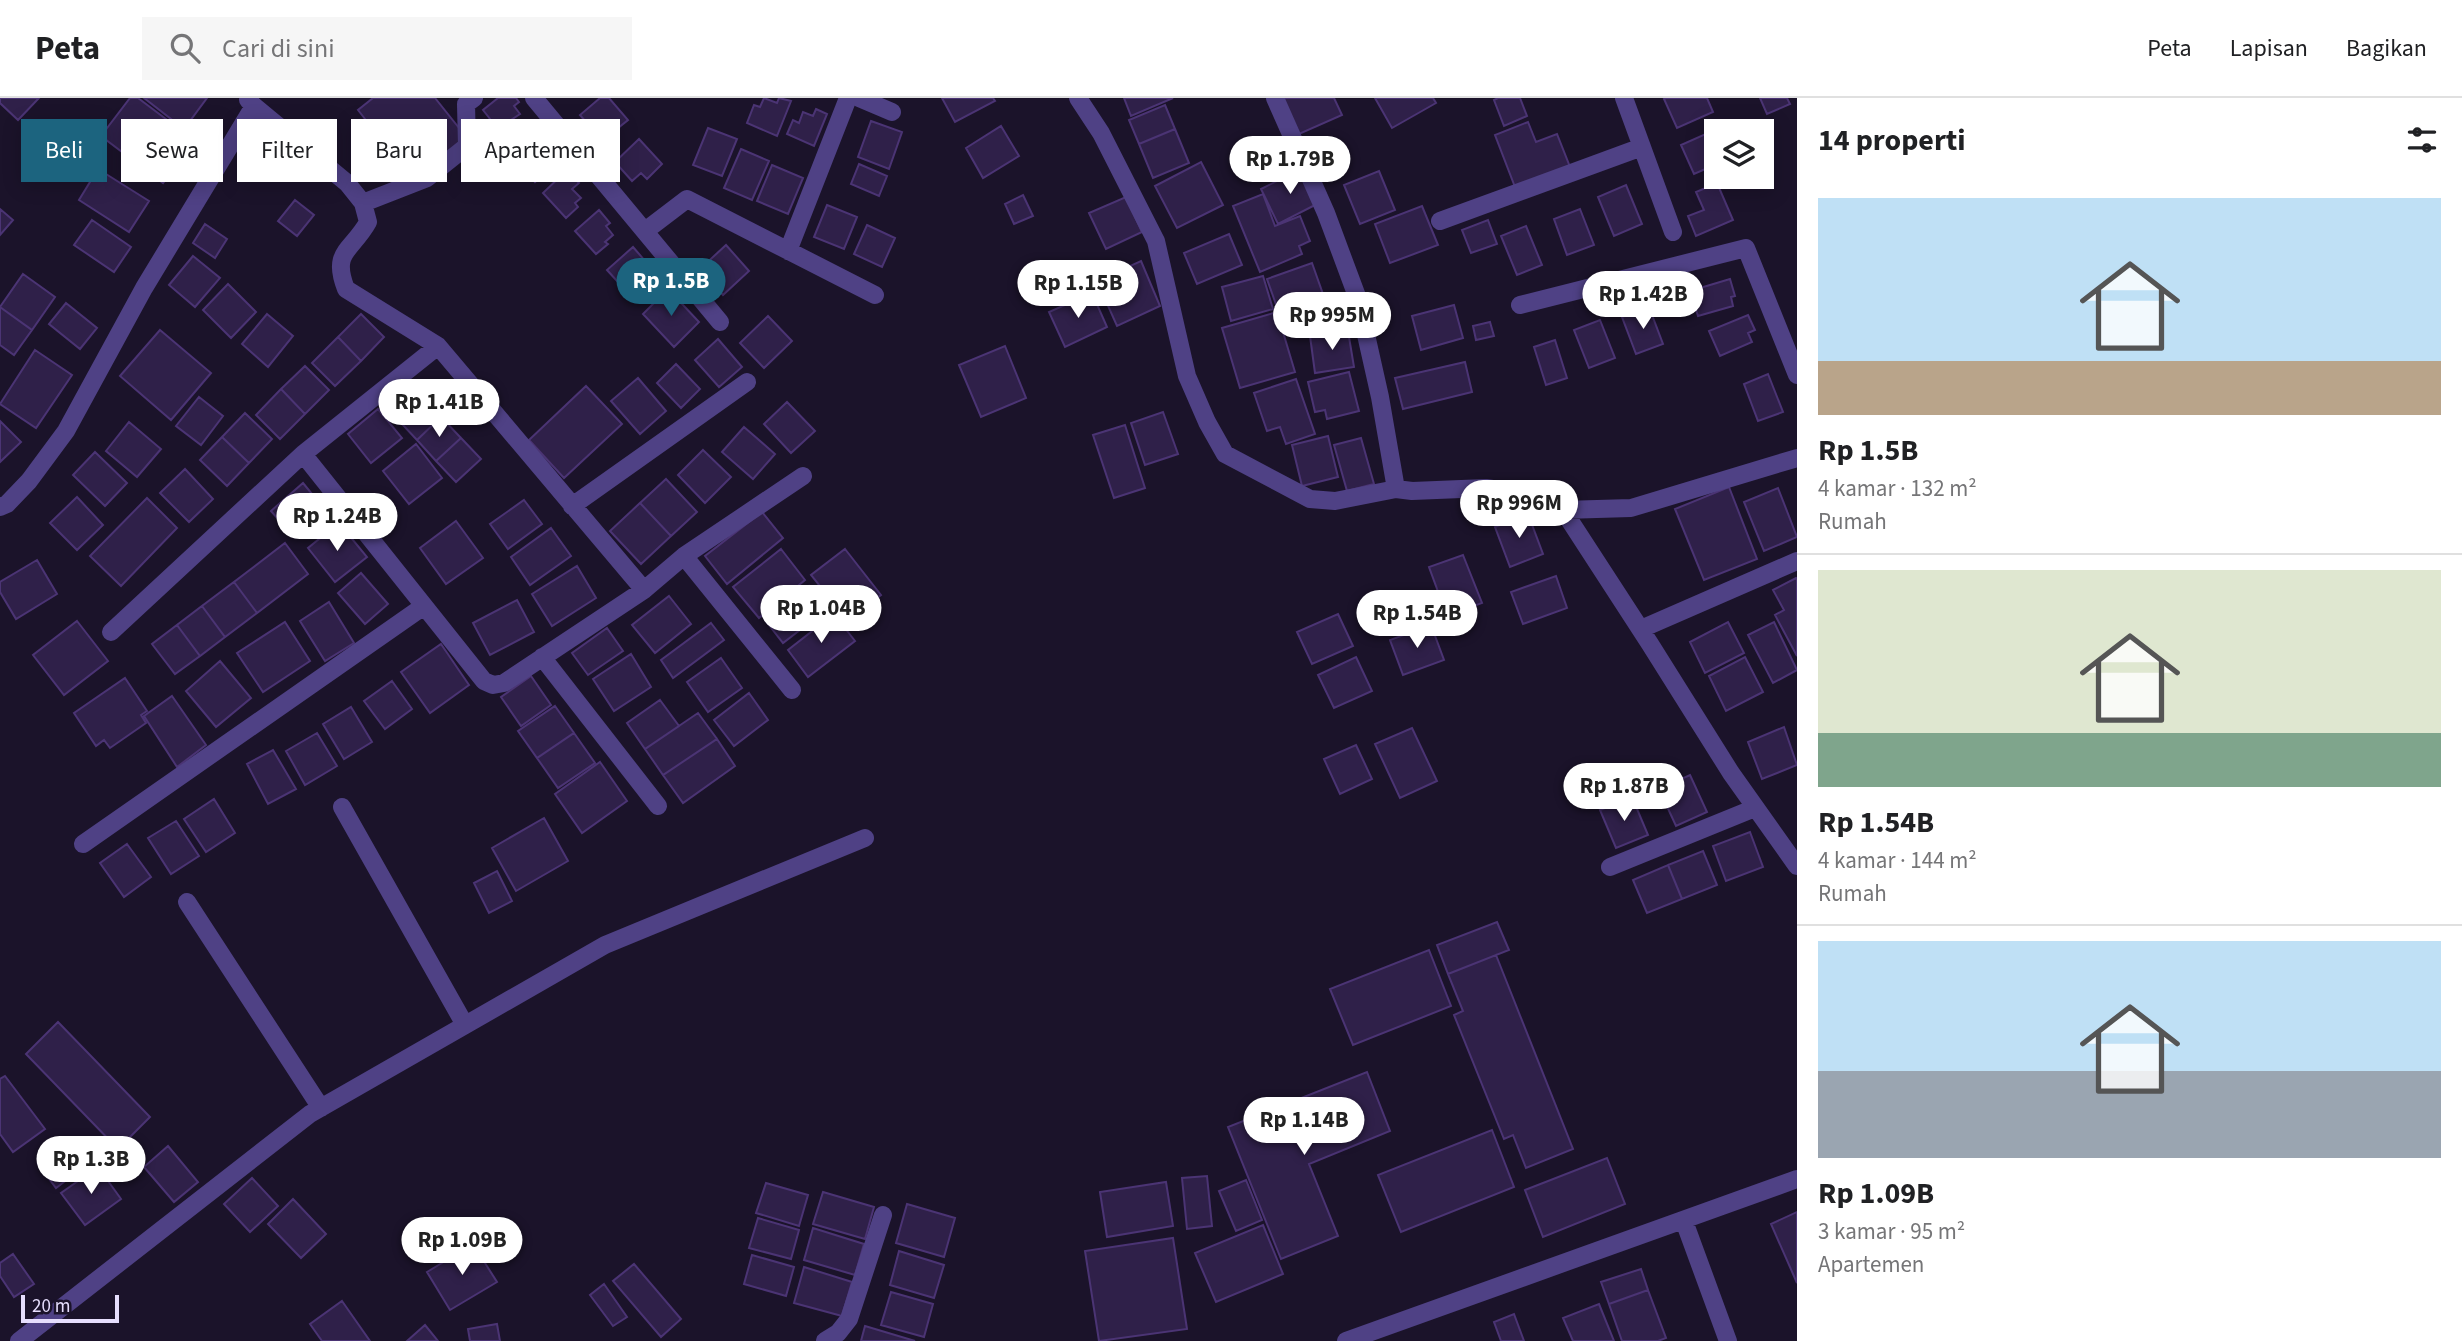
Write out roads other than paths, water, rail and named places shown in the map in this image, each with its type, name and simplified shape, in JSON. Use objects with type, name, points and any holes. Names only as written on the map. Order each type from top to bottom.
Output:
[{"type":"street","points":[[363,203],[427,178],[467,146],[466,104],[474,98]]},
{"type":"street","points":[[534,98],[720,322]]},
{"type":"street","points":[[788,251],[848,98]]},
{"type":"street","points":[[859,98],[892,113]]},
{"type":"street","points":[[1078,98],[1101,133],[1156,241],[1187,376],[1207,422],[1225,454],[1310,499],[1335,501],[1396,489],[1412,491],[1486,488],[1531,495],[1563,510],[1631,508],[1797,458]]},
{"type":"street","points":[[1275,98],[1326,213],[1358,299],[1380,397],[1396,489]]},
{"type":"street","points":[[1624,98],[1673,232]]},
{"type":"street","points":[[2,502],[29,481],[66,432],[250,102],[348,183],[363,203],[368,222],[341,258],[340,273],[346,289],[439,346],[644,590]]},
{"type":"street","points":[[1440,221],[1642,147]]},
{"type":"street","points":[[645,231],[687,199],[875,295]]},
{"type":"street","points":[[1521,305],[1746,248],[1797,375]]},
{"type":"street","points":[[111,632],[303,454],[439,346]]},
{"type":"street","points":[[572,506],[747,382]]},
{"type":"street","points":[[303,454],[484,681],[493,685],[504,683],[644,590],[684,556],[803,476]]},
{"type":"street","points":[[1563,510],[1731,773],[1797,866]]},
{"type":"street","points":[[684,556],[792,690]]},
{"type":"street","points":[[1641,629],[1797,561]]},
{"type":"street","points":[[83,844],[424,606]]},
{"type":"street","points":[[542,657],[658,806]]},
{"type":"street","points":[[342,807],[465,1025]]},
{"type":"street","points":[[1610,867],[1755,808]]},
{"type":"street","points":[[19,1341],[310,1114],[604,945],[865,838]]},
{"type":"street","points":[[187,902],[321,1108]]},
{"type":"street","points":[[1346,1341],[1797,1179]]},
{"type":"street","points":[[825,1341],[838,1333],[849,1319],[883,1215]]},
{"type":"street","points":[[1684,1221],[1728,1341]]}]
